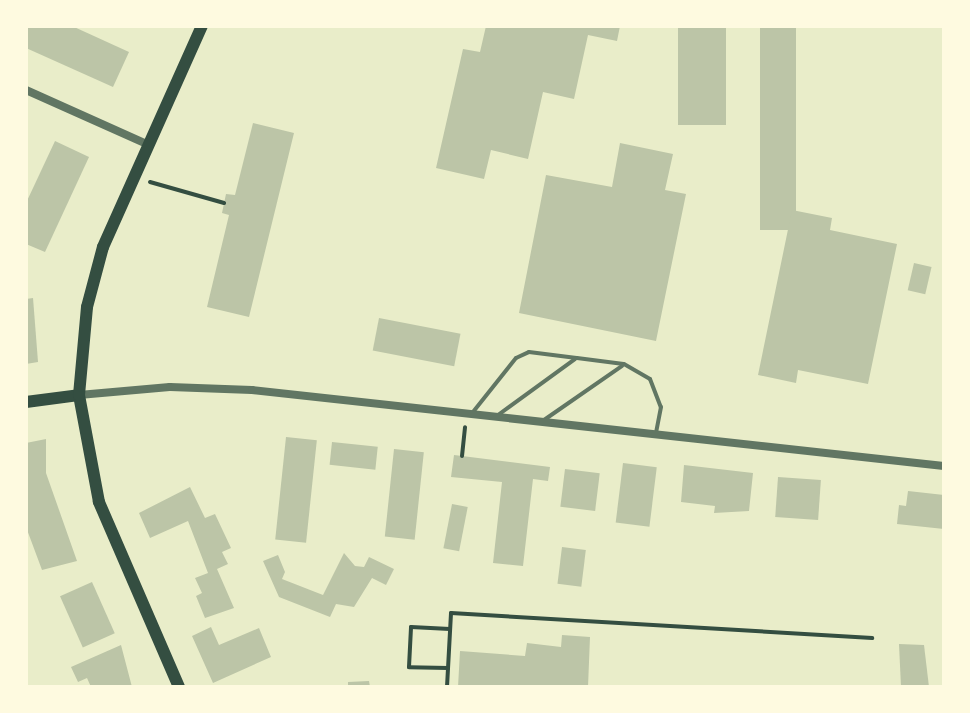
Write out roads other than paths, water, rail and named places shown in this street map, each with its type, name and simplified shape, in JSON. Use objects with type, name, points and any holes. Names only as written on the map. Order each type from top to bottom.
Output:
[{"type":"main road","points":[[179,687],[99,502],[79,395],[81,343],[93,278],[134,177],[202,26]]},
{"type":"main road","points":[[26,402],[79,395]]},
{"type":"street","points":[[26,90],[149,145]]},
{"type":"street","points":[[79,395],[170,387],[252,390],[493,419],[656,433],[944,466]]},
{"type":"lane","points":[[468,416],[516,358],[529,352],[624,364],[650,379],[658,392],[656,433]]},
{"type":"lane","points":[[493,419],[577,358]]},
{"type":"lane","points":[[542,422],[624,364]]}]
